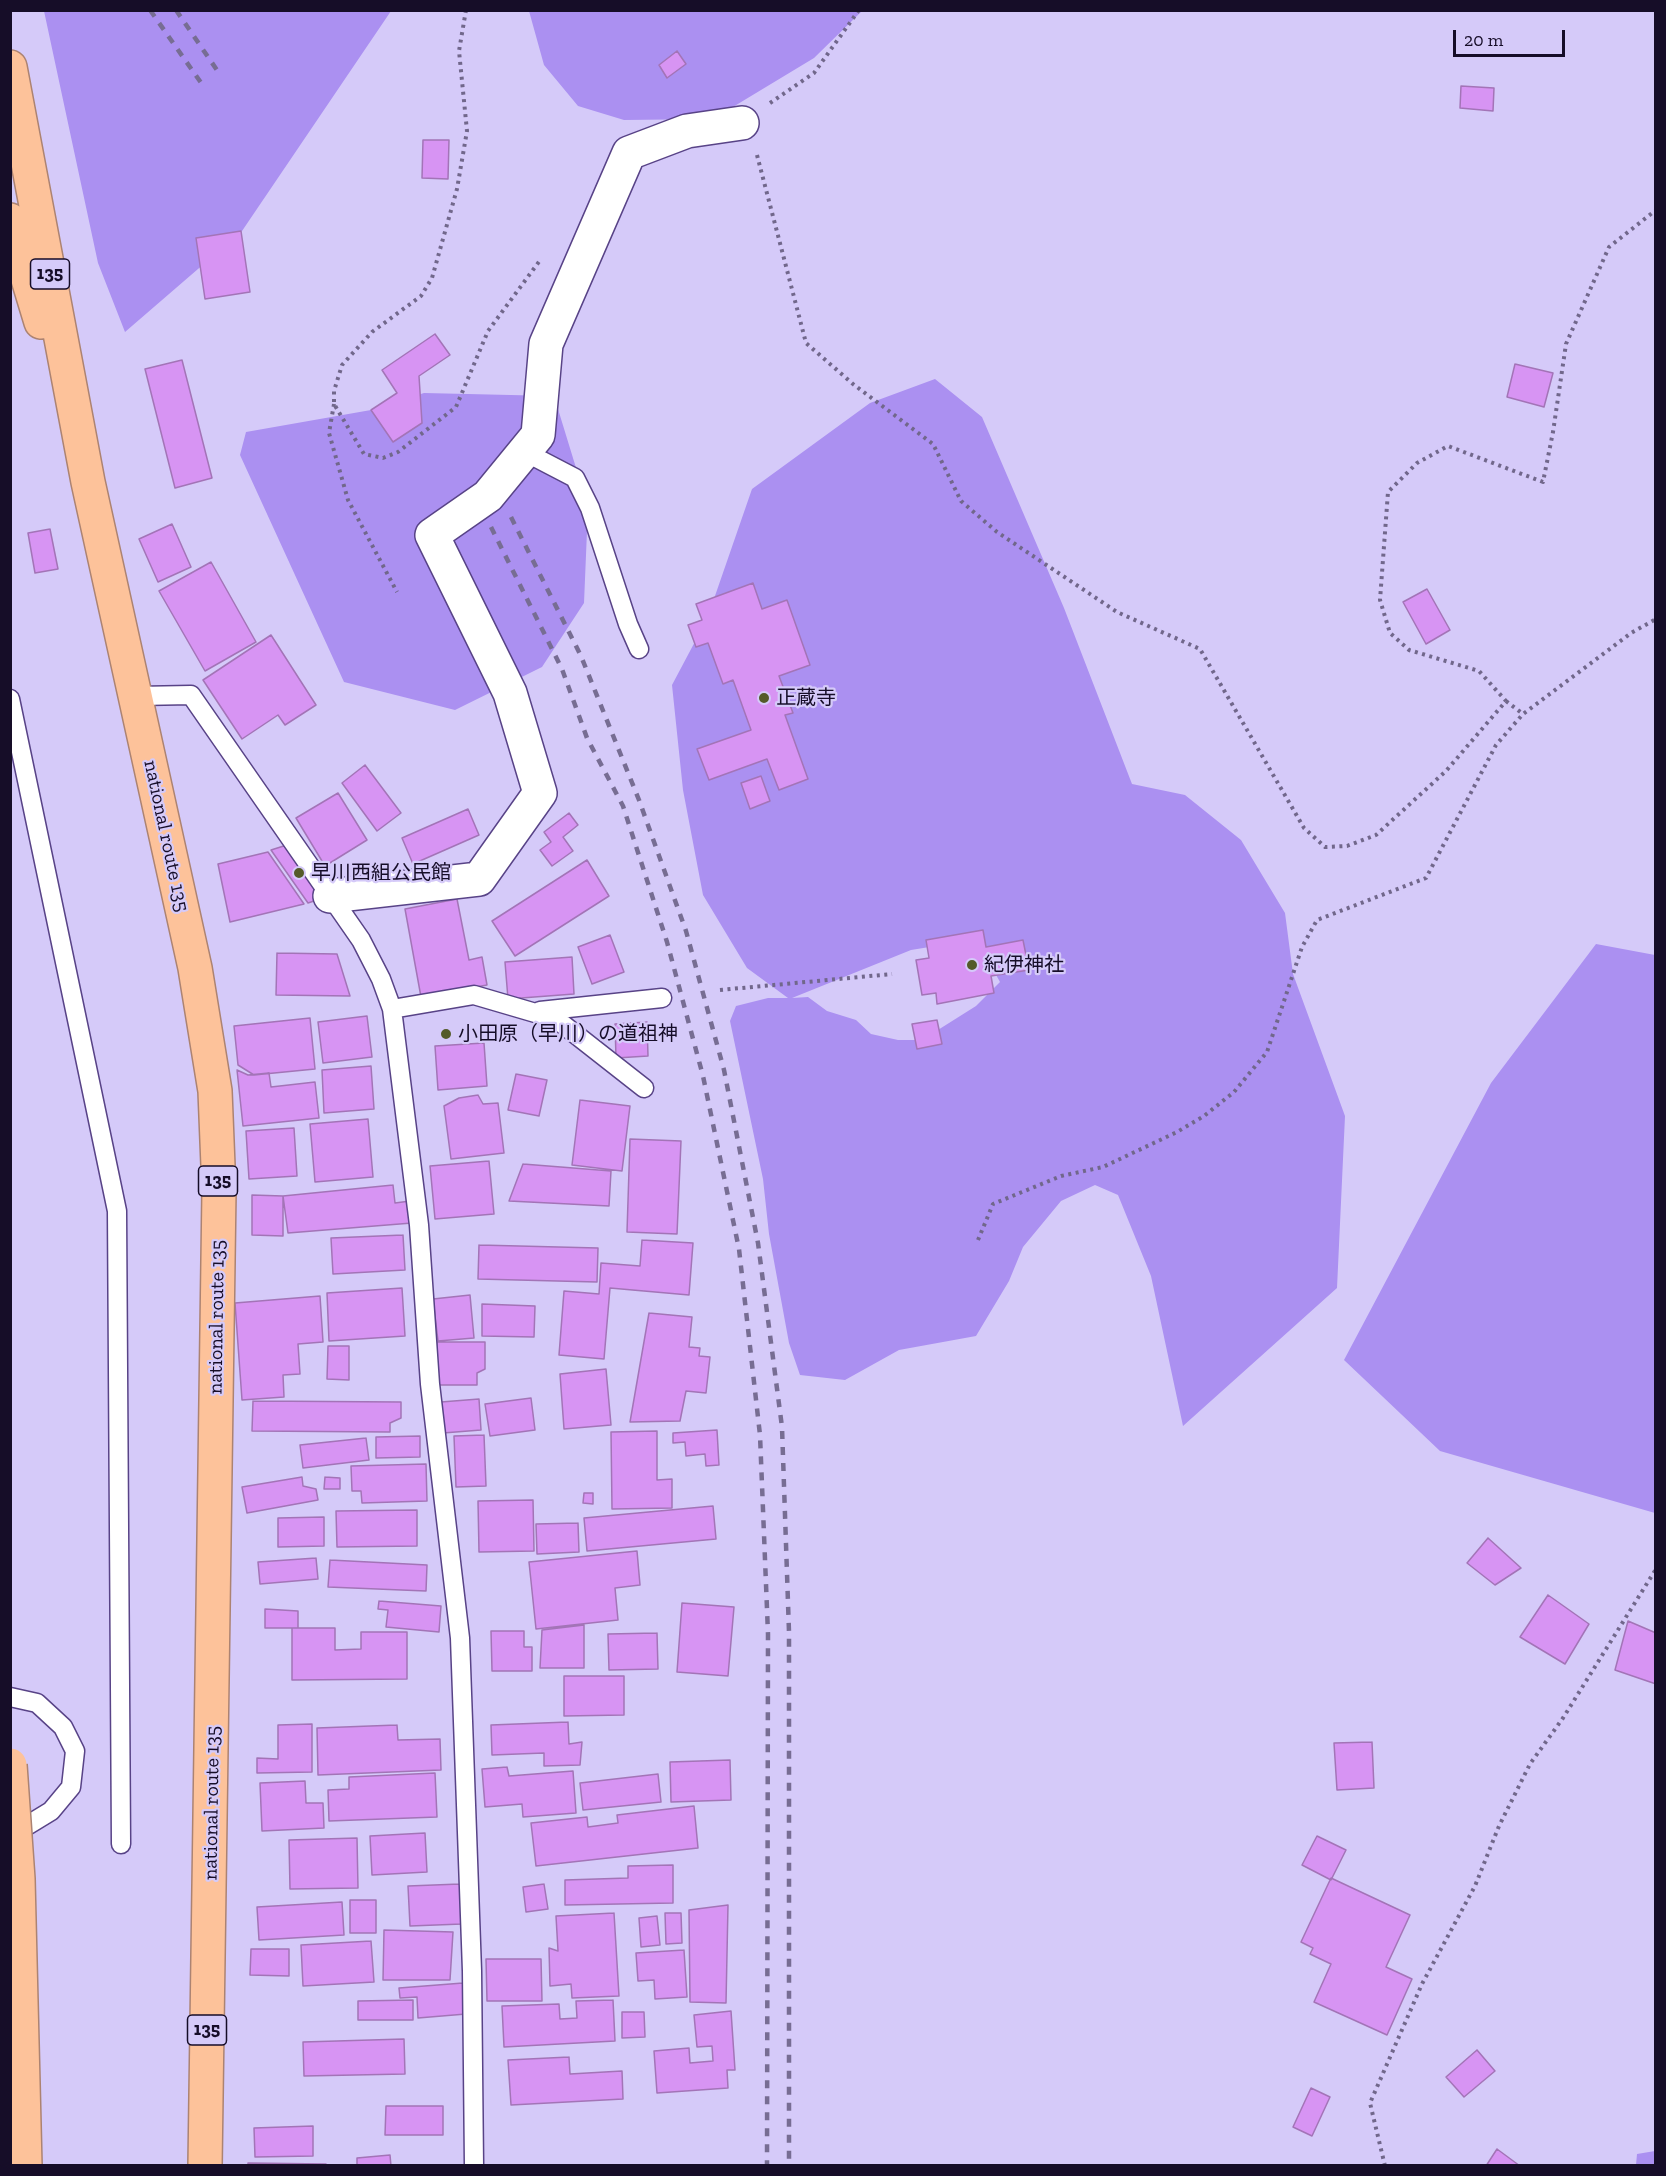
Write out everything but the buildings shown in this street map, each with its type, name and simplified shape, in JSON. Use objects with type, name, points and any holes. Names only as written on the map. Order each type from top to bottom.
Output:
[{"type":"highway","name":"national route 135","points":[[10,67],[88,482],[137,696],[195,968],[215,1091],[218,1224],[205,2166]]},
{"type":"highway","name":"national route 135","points":[[10,220],[88,482]]},
{"type":"highway","points":[[10,1765],[18,1879],[25,2166]]},
{"type":"street","points":[[330,896],[479,879],[540,793],[510,693],[432,536],[488,496],[538,435],[546,344],[629,153],[687,131],[742,123]]},
{"type":"lane","points":[[525,452],[575,478],[590,508],[628,624],[639,649]]},
{"type":"lane","points":[[137,696],[191,695],[361,940],[381,979],[392,1009],[418,1225],[430,1384],[460,1638],[472,1971],[474,2166]]},
{"type":"lane","points":[[10,699],[117,1211],[121,1844]]},
{"type":"lane","points":[[392,1009],[474,995],[556,1019],[644,1088]]},
{"type":"lane","points":[[532,1012],[662,998]]},
{"type":"lane","points":[[10,1697],[37,1703],[63,1727],[75,1751],[71,1787],[51,1811],[10,1836]]},
{"type":"path","points":[[397,592],[348,500],[329,433],[334,404],[333,391],[342,365],[372,332],[421,296],[432,279],[457,189],[467,131],[459,51],[466,10]]},
{"type":"path","points":[[859,10],[813,73],[742,123],[759,159],[806,343],[853,384],[933,444],[961,501],[997,532],[1117,612],[1200,649],[1304,828],[1325,847],[1347,846],[1376,836],[1446,771],[1506,701]]},
{"type":"path","points":[[1523,714],[1506,701],[1479,671],[1409,650],[1389,633],[1380,600],[1388,492],[1417,464],[1448,446],[1543,482],[1566,344],[1610,247],[1656,210]]},
{"type":"path","points":[[334,404],[364,454],[383,458],[398,452],[456,407],[488,331],[547,252]]},
{"type":"path","points":[[978,1240],[993,1204],[1061,1176],[1103,1167],[1186,1127],[1234,1092],[1268,1052],[1302,946],[1317,920],[1426,878],[1496,745],[1523,714],[1631,633],[1656,619]]},
{"type":"path","points":[[720,990],[892,974]]},
{"type":"path","points":[[1384,2166],[1370,2103],[1422,1984],[1475,1886],[1499,1826],[1530,1764],[1563,1718],[1656,1569]]},
{"type":"shaded area","points":[[44,11],[391,11],[242,231],[125,332],[98,263]]},
{"type":"shaded area","points":[[529,11],[862,11],[814,58],[713,119],[624,120],[578,106],[544,65]]},
{"type":"shaded area","points":[[935,379],[982,417],[1064,608],[1132,784],[1185,795],[1241,840],[1285,913],[1293,974],[1345,1116],[1337,1288],[1183,1426],[1151,1276],[1118,1195],[1095,1185],[1061,1201],[1023,1247],[1009,1281],[976,1336],[899,1350],[845,1380],[800,1375],[789,1343],[769,1234],[763,1179],[730,1021],[736,1006],[768,998],[788,998],[747,968],[703,895],[683,790],[672,685],[707,619],[752,489],[870,403]],"holes":[[[954,943],[984,953],[1000,982],[976,1006],[922,1040],[898,1040],[871,1034],[856,1020],[827,1011],[808,997],[792,998],[911,950]]]},
{"type":"shaded area","points":[[424,393],[554,396],[588,507],[584,603],[542,667],[455,710],[344,682],[240,455],[246,432],[371,410]]},
{"type":"shaded area","points":[[1596,944],[1655,955],[1655,1513],[1440,1451],[1344,1360],[1491,1083]]},
{"type":"shaded area","points":[[1655,2151],[1655,2165],[1636,2165],[1637,2154]]},
{"type":"railway","points":[[150,10],[204,87]]},
{"type":"railway","points":[[176,10],[221,76]]},
{"type":"railway","points":[[511,517],[581,656],[639,800],[686,931],[724,1070],[758,1243],[782,1427],[789,1632],[789,2166]]},
{"type":"railway","points":[[491,527],[562,669],[587,738],[623,806],[667,942],[703,1076],[739,1249],[760,1435],[768,1634],[767,2166]]},
{"type":"place","name":"正蔵寺","points":[[764,698]]},
{"type":"place","name":"早川西組公民館","points":[[299,873]]},
{"type":"place","name":"紀伊神社","points":[[972,965]]},
{"type":"place","name":"小田原（早川）の道祖神","points":[[446,1034]]}]
